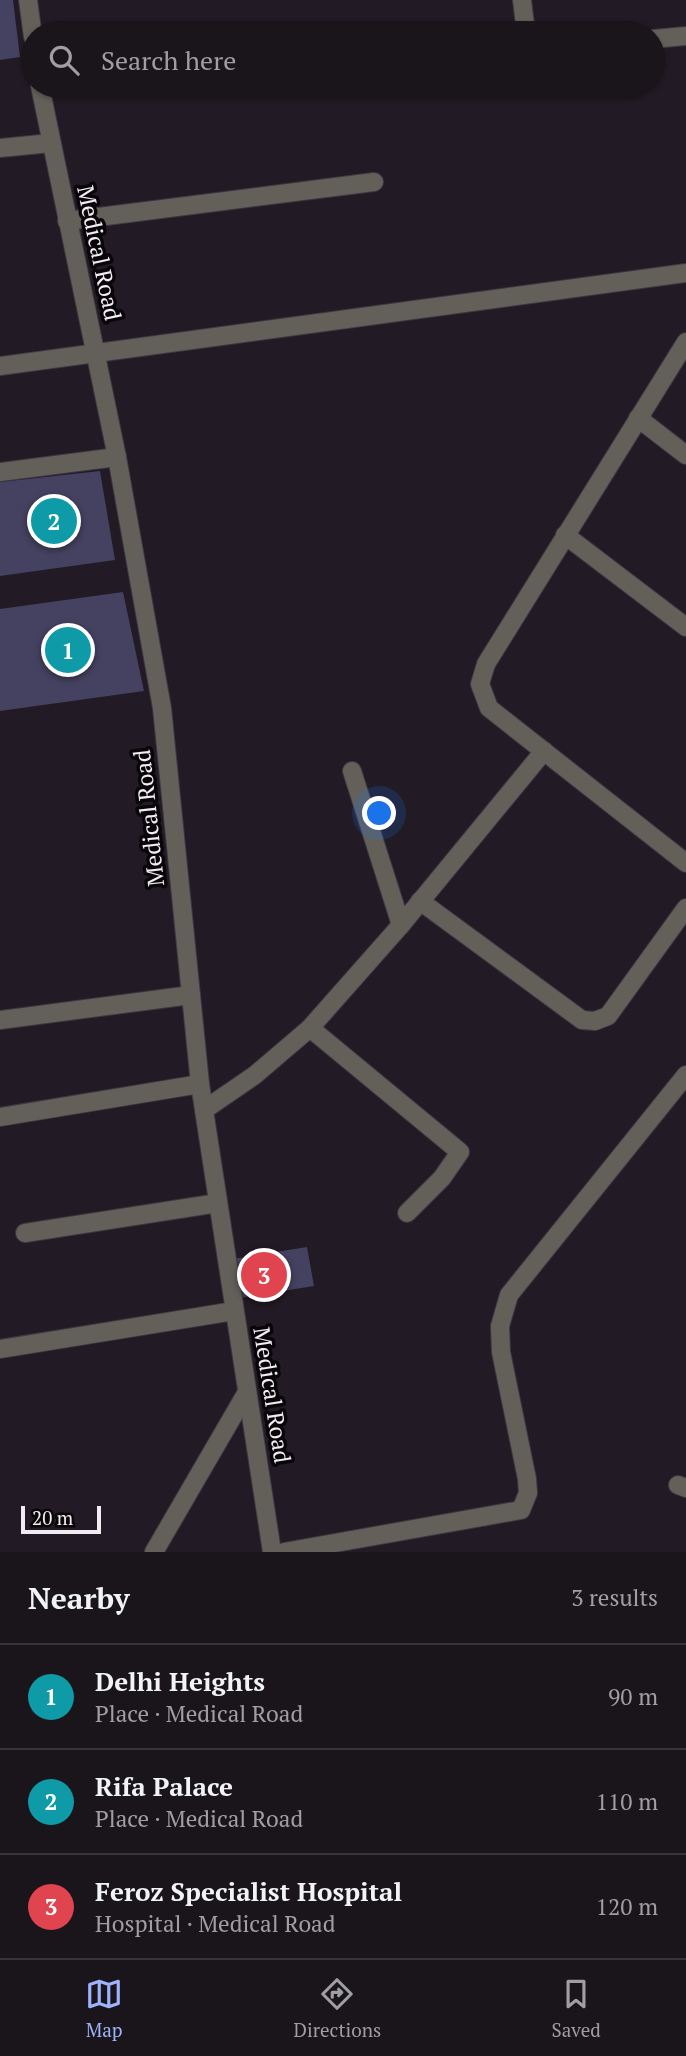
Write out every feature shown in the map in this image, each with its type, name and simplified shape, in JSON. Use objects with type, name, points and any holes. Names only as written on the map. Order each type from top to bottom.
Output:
[{"type":"street","points":[[28,0],[31,21]]},
{"type":"street","points":[[522,0],[525,21]]},
{"type":"street","points":[[665,38],[686,36]]},
{"type":"street","name":"Medical Road","points":[[42,98],[117,457],[162,708],[200,1084],[272,1552]]},
{"type":"street","points":[[0,148],[51,143]]},
{"type":"street","points":[[67,221],[374,182]]},
{"type":"street","points":[[0,366],[686,273]]},
{"type":"street","points":[[686,342],[486,664],[480,684],[489,708],[686,863]]},
{"type":"street","points":[[638,418],[686,455]]},
{"type":"street","points":[[0,472],[117,457]]},
{"type":"street","points":[[565,535],[686,627]]},
{"type":"street","points":[[204,1110],[255,1075],[310,1028],[401,925],[544,751]]},
{"type":"street","points":[[352,771],[401,925]]},
{"type":"street","points":[[420,901],[582,1020],[595,1021],[608,1016],[686,908]]},
{"type":"street","points":[[0,1020],[191,995]]},
{"type":"street","points":[[310,1028],[460,1152],[442,1178],[407,1213]]},
{"type":"street","points":[[284,1552],[521,1510],[528,1493],[527,1479],[501,1353],[500,1326],[509,1295],[686,1075]]},
{"type":"street","points":[[0,1117],[200,1084]]},
{"type":"street","points":[[25,1233],[218,1203]]},
{"type":"street","points":[[0,1349],[234,1311]]},
{"type":"street","points":[[155,1552],[247,1392]]},
{"type":"building","points":[[0,0],[13,0],[20,57],[0,60]]},
{"type":"building","points":[[100,471],[115,560],[0,576],[0,482]]},
{"type":"building","points":[[123,592],[144,691],[0,711],[0,609]]},
{"type":"building","points":[[307,1247],[314,1286],[239,1298],[233,1259]]},
{"type":"place","name":"Rifa Palace","points":[[54,521]]},
{"type":"place","name":"Delhi Heights","points":[[68,650]]},
{"type":"place","name":"Feroz Specialist Hospital","points":[[264,1275]]}]
